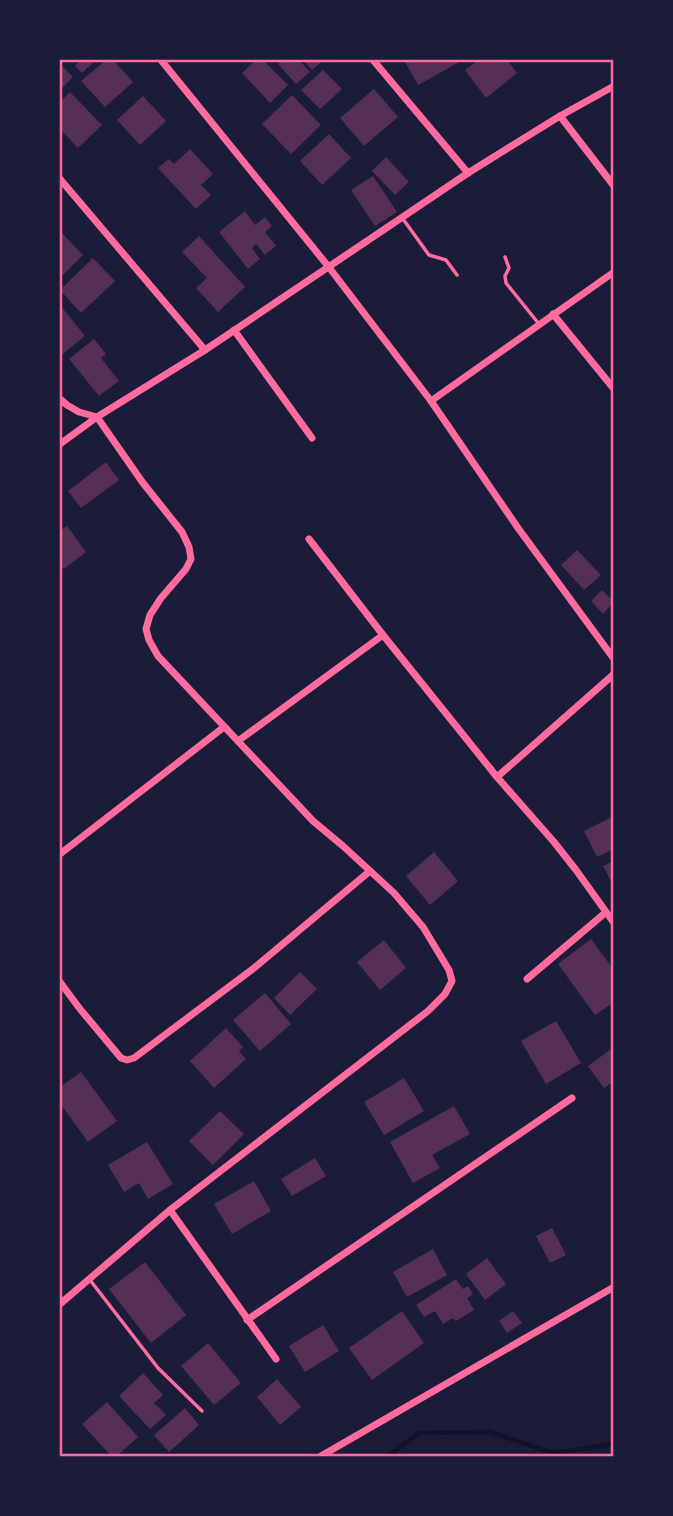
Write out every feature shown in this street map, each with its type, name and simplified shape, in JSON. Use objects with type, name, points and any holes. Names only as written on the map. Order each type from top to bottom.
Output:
[{"type":"street","points":[[161,60],[328,266],[431,401],[518,528],[614,659]]},
{"type":"street","points":[[373,60],[468,173]]},
{"type":"street","points":[[60,444],[468,173],[614,86]]},
{"type":"street","points":[[560,116],[614,186]]},
{"type":"street","points":[[60,179],[205,350]]},
{"type":"street","points":[[431,401],[614,272]]},
{"type":"street","points":[[553,314],[614,389]]},
{"type":"street","points":[[234,330],[312,438]]},
{"type":"street","points":[[60,399],[79,412],[97,417],[143,483],[183,532],[189,547],[191,559],[186,569],[161,598],[150,615],[146,629],[159,656],[313,821],[394,893],[423,927],[440,953],[452,981],[445,994],[428,1011],[170,1210],[60,1304]]},
{"type":"street","points":[[309,539],[497,777],[554,842],[614,923]]},
{"type":"street","points":[[238,741],[383,635]]},
{"type":"street","points":[[497,777],[614,674]]},
{"type":"street","points":[[60,854],[225,727]]},
{"type":"street","points":[[60,982],[121,1058],[134,1058],[254,968],[370,871]]},
{"type":"street","points":[[527,979],[605,913]]},
{"type":"street","points":[[247,1320],[572,1098]]},
{"type":"street","points":[[170,1210],[276,1359]]},
{"type":"street","points":[[321,1457],[614,1287]]},
{"type":"lane","points":[[402,217],[429,255],[446,260],[457,275]]},
{"type":"lane","points":[[505,257],[509,265],[505,276],[506,283],[540,324]]},
{"type":"lane","points":[[89,1279],[158,1368],[202,1411]]},
{"type":"building","points":[[81,60],[96,60],[82,73],[75,66]]},
{"type":"building","points":[[106,60],[113,60],[133,82],[105,107],[81,81]]},
{"type":"building","points":[[256,60],[263,60],[288,85],[270,103],[242,73]]},
{"type":"building","points":[[283,60],[299,60],[310,72],[296,84],[278,64]]},
{"type":"building","points":[[303,60],[324,60],[312,70]]},
{"type":"building","points":[[404,60],[463,60],[418,85]]},
{"type":"building","points":[[479,60],[507,60],[517,73],[486,98],[465,70]]},
{"type":"building","points":[[60,64],[73,77],[60,90]]},
{"type":"building","points":[[323,70],[342,89],[320,109],[301,90]]},
{"type":"building","points":[[374,89],[398,117],[364,146],[340,118]]},
{"type":"building","points":[[70,92],[102,125],[78,148],[60,129],[60,102]]},
{"type":"building","points":[[292,95],[321,125],[291,154],[262,124]]},
{"type":"building","points":[[143,96],[166,121],[140,145],[117,120]]},
{"type":"building","points":[[329,134],[351,158],[322,185],[300,161]]},
{"type":"building","points":[[190,149],[213,174],[201,185],[211,195],[196,209],[158,168],[169,159],[174,164]]},
{"type":"building","points":[[386,157],[409,182],[395,195],[372,171]]},
{"type":"building","points":[[373,176],[397,212],[375,226],[351,190]]},
{"type":"building","points":[[245,211],[255,225],[265,217],[272,226],[265,232],[276,246],[265,255],[256,244],[252,248],[260,259],[248,269],[219,232]]},
{"type":"building","points":[[60,231],[83,255],[61,277],[60,275]]},
{"type":"building","points":[[199,236],[245,287],[218,312],[196,288],[207,278],[182,252]]},
{"type":"building","points":[[93,258],[115,281],[81,313],[60,290]]},
{"type":"building","points":[[60,305],[85,336],[60,356]]},
{"type":"building","points":[[94,339],[106,354],[101,358],[119,381],[99,396],[69,359]]},
{"type":"building","points":[[106,462],[119,480],[81,508],[68,491]]},
{"type":"building","points":[[67,526],[86,552],[64,569],[60,563],[60,531]]},
{"type":"building","points":[[577,550],[601,575],[584,590],[561,565]]},
{"type":"building","points":[[602,590],[614,602],[603,614],[591,601]]},
{"type":"building","points":[[614,816],[614,849],[597,857],[584,831]]},
{"type":"building","points":[[434,852],[458,881],[430,905],[406,876]]},
{"type":"building","points":[[614,861],[614,887],[603,866]]},
{"type":"building","points":[[591,939],[614,970],[614,1002],[595,1015],[558,964]]},
{"type":"building","points":[[384,940],[406,968],[380,990],[357,962]]},
{"type":"building","points":[[300,972],[317,989],[290,1015],[274,998]]},
{"type":"building","points":[[265,993],[291,1024],[260,1051],[233,1020]]},
{"type":"building","points":[[556,1021],[581,1063],[546,1084],[521,1041]]},
{"type":"building","points":[[226,1028],[243,1047],[239,1051],[246,1059],[214,1088],[190,1061]]},
{"type":"building","points":[[614,1047],[614,1081],[604,1088],[588,1066]]},
{"type":"building","points":[[81,1072],[117,1121],[88,1142],[60,1103],[60,1087]]},
{"type":"building","points":[[404,1078],[424,1111],[384,1135],[364,1102]]},
{"type":"building","points":[[454,1106],[470,1134],[432,1155],[440,1168],[413,1183],[390,1142]]},
{"type":"building","points":[[220,1111],[244,1134],[213,1165],[189,1141]]},
{"type":"building","points":[[147,1142],[173,1184],[148,1199],[139,1183],[124,1192],[108,1165]]},
{"type":"building","points":[[315,1158],[326,1176],[292,1196],[281,1179]]},
{"type":"building","points":[[254,1181],[271,1211],[232,1234],[214,1204]]},
{"type":"building","points":[[552,1228],[566,1255],[550,1263],[536,1236]]},
{"type":"building","points":[[433,1249],[447,1275],[407,1297],[393,1272]]},
{"type":"building","points":[[487,1258],[506,1284],[485,1300],[466,1274]]},
{"type":"building","points":[[145,1262],[186,1315],[151,1343],[109,1289]]},
{"type":"building","points":[[456,1279],[463,1289],[468,1286],[473,1294],[467,1298],[474,1310],[456,1321],[453,1318],[443,1324],[435,1311],[424,1317],[416,1305]]},
{"type":"building","points":[[402,1311],[424,1343],[372,1380],[349,1348]]},
{"type":"building","points":[[513,1311],[522,1323],[507,1333],[499,1321]]},
{"type":"building","points":[[323,1325],[339,1351],[305,1372],[289,1346]]},
{"type":"building","points":[[208,1343],[241,1383],[214,1405],[181,1366]]},
{"type":"building","points":[[143,1373],[163,1395],[154,1403],[166,1415],[150,1429],[119,1396]]},
{"type":"building","points":[[277,1379],[301,1407],[280,1425],[257,1397]]},
{"type":"building","points":[[107,1402],[138,1437],[117,1456],[111,1456],[82,1424]]},
{"type":"building","points":[[185,1408],[199,1425],[169,1452],[154,1435]]},
{"type":"waterway","points":[[388,1456],[419,1433],[490,1432],[553,1453],[614,1444]]}]
